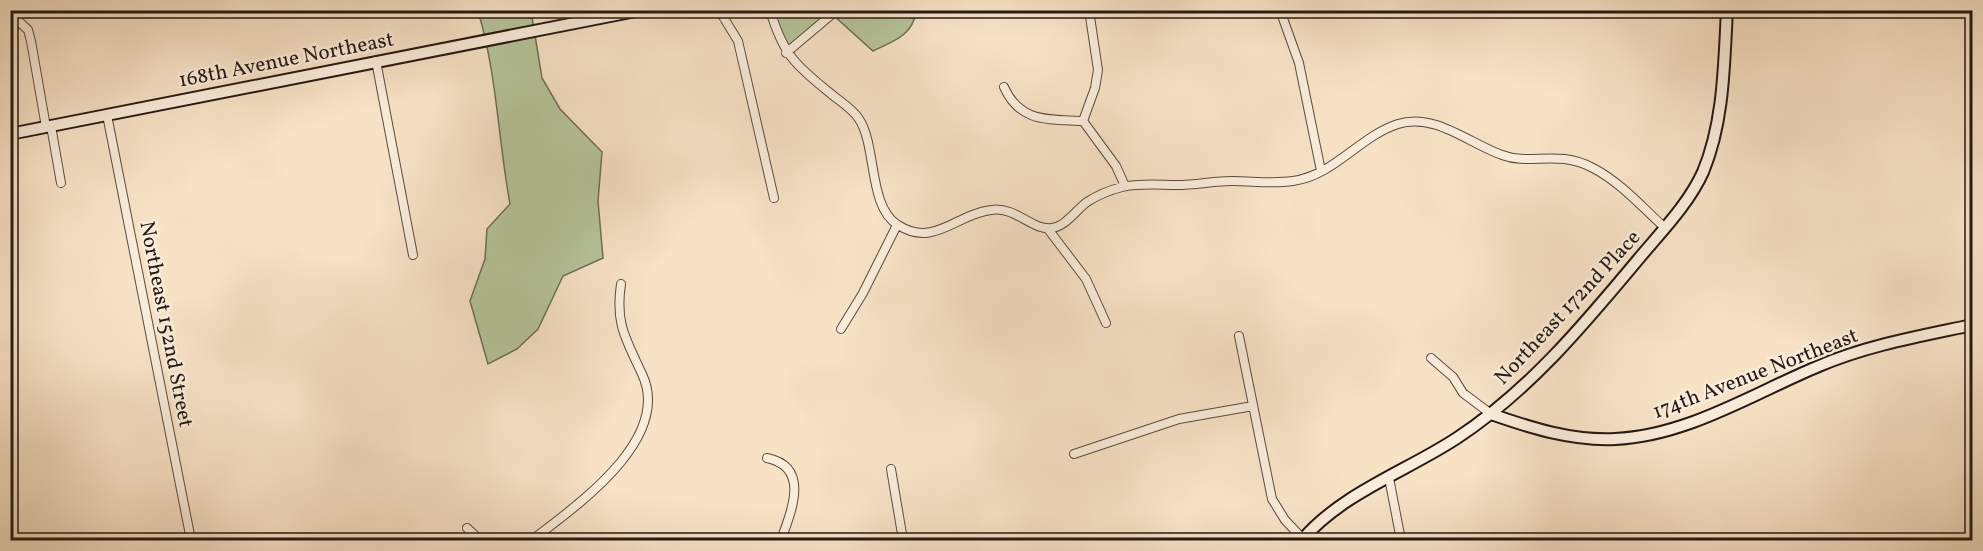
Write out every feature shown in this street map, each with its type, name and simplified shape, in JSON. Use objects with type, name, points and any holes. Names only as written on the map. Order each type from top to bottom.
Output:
[{"type":"street","name":"168th Avenue Northeast","points":[[10,134],[592,15],[641,10]]},
{"type":"street","points":[[718,10],[738,42],[774,198]]},
{"type":"street","points":[[771,10],[778,39],[786,53],[798,67],[860,120],[885,210],[897,225],[917,233],[928,234],[986,210],[1009,210],[1048,229],[1086,279],[1106,323]]},
{"type":"street","points":[[786,53],[837,10]]},
{"type":"street","points":[[1083,121],[1095,88],[1098,70],[1089,10]]},
{"type":"street","points":[[1280,10],[1299,63],[1322,171]]},
{"type":"street","name":"Northeast 172nd Place","points":[[1303,540],[1349,501],[1451,442],[1491,414],[1530,380],[1579,328],[1665,228],[1690,196],[1711,149],[1721,97],[1727,10]]},
{"type":"street","points":[[10,13],[28,30],[61,183]]},
{"type":"street","points":[[376,61],[413,255]]},
{"type":"street","points":[[1004,87],[1010,101],[1028,114],[1083,121],[1116,166],[1125,186]]},
{"type":"street","name":"Northeast 152nd Street","points":[[107,116],[191,540]]},
{"type":"street","points":[[1048,229],[1057,227],[1100,195],[1125,186],[1230,181],[1275,183],[1296,181],[1346,158],[1384,130],[1400,123],[1424,122],[1445,129],[1503,156],[1563,158],[1578,161],[1615,182],[1665,228]]},
{"type":"street","points":[[841,329],[863,293],[897,225]]},
{"type":"street","points":[[532,540],[603,482],[641,432],[649,401],[645,381],[632,358],[617,308],[621,284]]},
{"type":"street","name":"174th Avenue Northeast","points":[[1431,358],[1453,377],[1463,393],[1491,414],[1529,428],[1571,436],[1593,439],[1634,437],[1688,423],[1855,353],[1972,325]]},
{"type":"street","points":[[1239,336],[1272,499],[1285,520],[1303,540]]},
{"type":"street","points":[[1074,454],[1179,419],[1253,406]]},
{"type":"street","points":[[767,458],[779,460],[787,467],[795,492],[793,507],[781,540]]},
{"type":"street","points":[[891,469],[903,540]]},
{"type":"street","points":[[1389,478],[1401,540]]},
{"type":"street","points":[[467,528],[480,540]]},
{"type":"green space","points":[[773,10],[917,11],[907,32],[873,51],[833,15],[786,53]]},
{"type":"green space","points":[[478,11],[531,11],[542,78],[560,109],[602,152],[598,201],[603,258],[563,276],[538,329],[517,349],[488,364],[470,301],[485,259],[487,229],[510,204],[493,83]]}]
